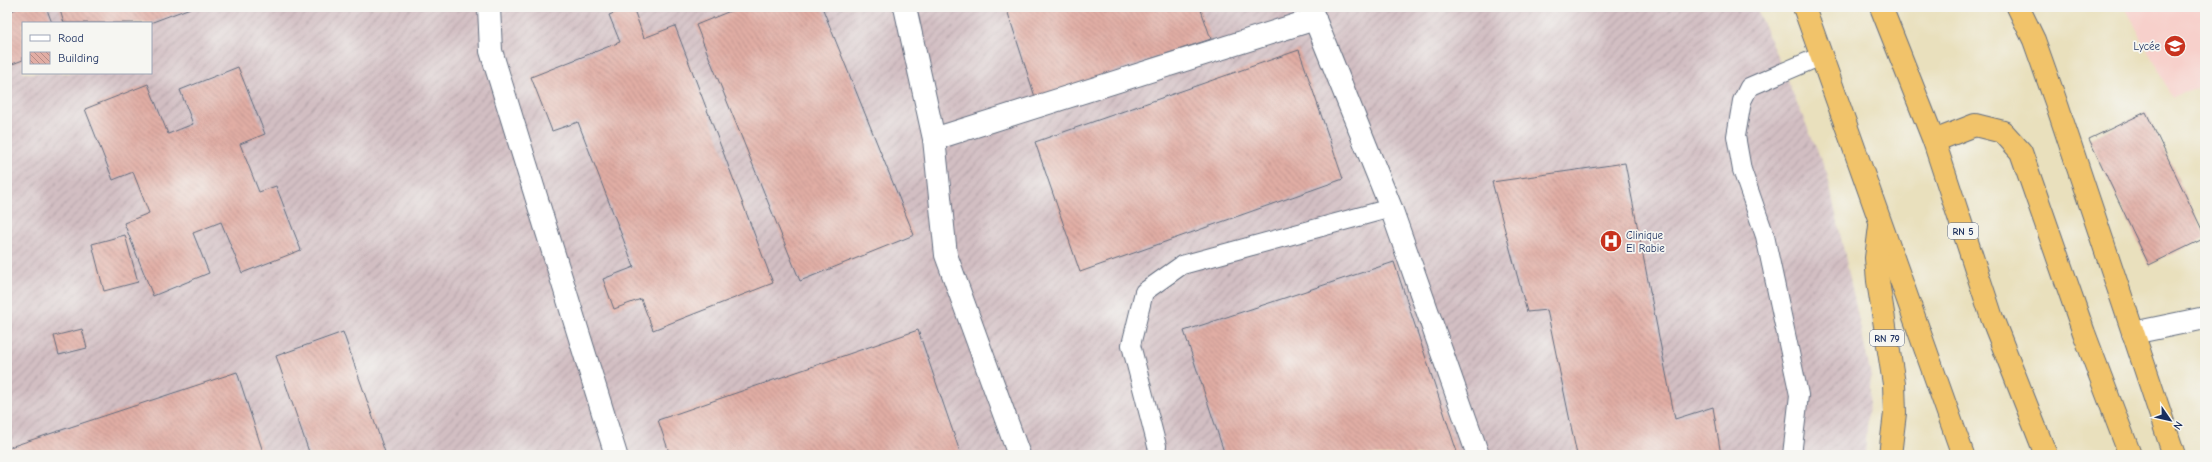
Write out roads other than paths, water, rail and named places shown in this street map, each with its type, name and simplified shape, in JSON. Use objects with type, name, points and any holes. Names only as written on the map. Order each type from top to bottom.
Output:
[{"type":"highway","points":[[1804,7],[1881,220],[1963,455]]},
{"type":"highway","name":"RN 5","points":[[1881,7],[1934,141],[1992,318],[2046,455]]},
{"type":"highway","points":[[2018,7],[2034,40],[2057,105],[2174,455]]},
{"type":"highway","points":[[1934,141],[1975,125],[2003,132],[2021,152],[2081,326],[2130,455]]},
{"type":"highway","name":"RN 79","points":[[1881,220],[1876,258],[1878,282],[1894,384],[1895,413],[1890,455]]},
{"type":"street","points":[[489,7],[491,51],[616,455]]},
{"type":"street","points":[[904,7],[934,139],[946,254],[1019,455]]},
{"type":"street","points":[[934,139],[1313,13],[1390,208],[1478,455]]},
{"type":"street","points":[[2133,333],[2205,318]]},
{"type":"lane","points":[[1792,455],[1799,395],[1765,236],[1742,170],[1736,136],[1742,101],[1749,87],[1821,56]]},
{"type":"lane","points":[[1156,446],[1131,345],[1144,292],[1182,265],[1390,208]]},
{"type":"place","name":"Lycée","points":[[2175,46]]},
{"type":"place","name":"Clinique El Rabie","points":[[1611,241]]}]
